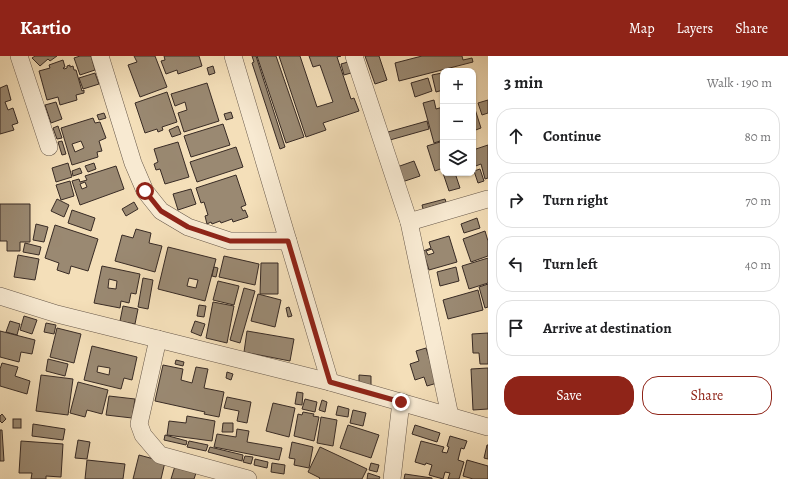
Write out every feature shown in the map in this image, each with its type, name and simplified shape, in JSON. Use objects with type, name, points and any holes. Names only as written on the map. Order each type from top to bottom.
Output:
[{"type":"street","points":[[19,56],[49,147]]},
{"type":"street","points":[[100,56],[134,163],[145,191],[161,211],[188,227],[230,241],[288,241]]},
{"type":"street","points":[[233,56],[330,382]]},
{"type":"street","points":[[354,56],[409,222],[450,416]]},
{"type":"street","points":[[409,222],[488,199]]},
{"type":"street","points":[[0,296],[57,314],[330,382],[488,427]]},
{"type":"street","points":[[158,339],[139,424],[143,435],[160,455],[248,479]]},
{"type":"street","points":[[392,479],[401,402]]},
{"type":"building","points":[[35,56],[57,56],[50,61],[48,59],[40,66],[32,58]]},
{"type":"building","points":[[80,56],[91,56],[95,70],[80,75],[74,58]]},
{"type":"building","points":[[134,56],[155,56],[167,87],[140,97],[128,65],[137,62]]},
{"type":"building","points":[[164,56],[199,56],[202,66],[178,74],[177,70],[166,74],[161,61],[165,60]]},
{"type":"building","points":[[252,56],[256,56],[285,147],[280,149],[252,63],[254,62]]},
{"type":"building","points":[[257,56],[276,56],[304,137],[286,143]]},
{"type":"building","points":[[279,56],[300,56],[317,107],[333,102],[320,65],[313,67],[309,56],[341,56],[337,57],[351,99],[354,98],[359,111],[323,123],[326,130],[306,137]]},
{"type":"building","points":[[365,56],[379,56],[387,80],[375,84]]},
{"type":"building","points":[[422,56],[462,56],[463,60],[472,58],[473,62],[450,68],[440,68],[440,70],[399,81],[395,63]]},
{"type":"building","points":[[63,60],[65,67],[63,68],[64,69],[70,65],[70,67],[73,66],[74,70],[76,70],[82,91],[84,90],[84,93],[76,95],[77,100],[60,105],[58,97],[47,100],[39,71],[50,68],[49,65]]},
{"type":"building","points":[[348,62],[351,73],[344,75],[341,64]]},
{"type":"building","points":[[213,66],[215,73],[209,75],[207,68]]},
{"type":"building","points":[[95,73],[99,84],[83,89],[79,78]]},
{"type":"building","points":[[440,73],[440,91],[436,92],[432,75]]},
{"type":"building","points":[[428,78],[432,91],[415,97],[411,83]]},
{"type":"building","points":[[207,83],[219,121],[184,132],[178,113],[187,110],[185,102],[175,106],[171,94]]},
{"type":"building","points":[[7,85],[11,100],[5,102],[8,110],[13,108],[18,123],[12,125],[14,130],[0,134],[0,88]]},
{"type":"building","points":[[167,92],[177,122],[162,127],[163,130],[158,132],[157,129],[145,133],[135,103]]},
{"type":"building","points":[[434,100],[436,109],[440,108],[440,141],[434,143],[423,103]]},
{"type":"building","points":[[488,100],[488,113],[482,115],[478,103]]},
{"type":"building","points":[[56,102],[62,119],[51,123],[45,105]]},
{"type":"building","points":[[231,112],[233,118],[226,120],[224,114]]},
{"type":"building","points":[[476,112],[481,128],[476,130]]},
{"type":"building","points":[[104,113],[106,118],[99,120],[97,115]]},
{"type":"building","points":[[93,118],[95,123],[100,122],[106,138],[99,141],[102,151],[97,152],[98,157],[72,165],[61,128]],"holes":[[[81,141],[84,148],[75,152],[72,144]]]},
{"type":"building","points":[[427,121],[429,129],[390,140],[388,132]]},
{"type":"building","points":[[223,124],[230,145],[191,157],[184,136]]},
{"type":"building","points":[[58,126],[62,138],[57,139],[53,128]]},
{"type":"building","points":[[178,126],[181,134],[172,137],[169,130]]},
{"type":"building","points":[[62,141],[66,154],[62,155],[58,142]]},
{"type":"building","points":[[178,142],[189,177],[165,184],[160,169],[156,170],[154,164],[158,162],[154,149]]},
{"type":"building","points":[[440,142],[440,169],[435,171],[427,146]]},
{"type":"building","points":[[488,145],[488,178],[485,179],[481,164],[476,166],[476,149]]},
{"type":"building","points":[[236,147],[243,167],[197,182],[190,162]]},
{"type":"building","points":[[414,161],[420,176],[402,182],[397,167]]},
{"type":"building","points":[[68,163],[72,177],[56,182],[52,168]]},
{"type":"building","points":[[94,163],[96,169],[88,172],[85,166]]},
{"type":"building","points":[[116,166],[124,189],[80,205],[72,181],[79,179],[80,182],[87,180],[85,176]],"holes":[[[85,182],[87,187],[82,189],[80,184]]]},
{"type":"building","points":[[80,168],[82,173],[73,176],[72,171]]},
{"type":"building","points":[[480,169],[484,181],[478,183],[476,176],[476,170]]},
{"type":"building","points":[[236,175],[246,205],[241,207],[243,211],[245,210],[248,217],[233,222],[232,219],[221,223],[220,221],[207,224],[205,216],[208,215],[204,202],[201,203],[196,188]]},
{"type":"building","points":[[444,176],[456,176],[460,188],[449,191]]},
{"type":"building","points":[[70,181],[74,196],[61,200],[56,185]]},
{"type":"building","points":[[191,189],[196,204],[178,210],[173,194]]},
{"type":"building","points":[[57,199],[69,205],[64,217],[51,211]]},
{"type":"building","points":[[445,199],[446,202],[423,209],[422,205]]},
{"type":"building","points":[[134,202],[138,209],[126,216],[122,209]]},
{"type":"building","points":[[0,204],[30,204],[30,242],[20,242],[20,251],[7,251],[7,241],[0,241]]},
{"type":"building","points":[[72,210],[95,218],[91,231],[68,223]]},
{"type":"building","points":[[477,218],[480,228],[464,233],[461,224]]},
{"type":"building","points":[[36,224],[48,227],[44,242],[33,240]]},
{"type":"building","points":[[55,225],[98,239],[88,271],[71,266],[69,274],[57,270],[59,263],[45,258]]},
{"type":"building","points":[[136,229],[151,233],[149,243],[162,246],[155,272],[115,261],[122,235],[133,238]]},
{"type":"building","points":[[485,231],[488,241],[488,256],[471,262],[463,239]]},
{"type":"building","points":[[449,236],[457,262],[429,270],[423,251],[431,248],[429,242]],"holes":[[[432,249],[434,253],[428,255],[426,251]]]},
{"type":"building","points":[[25,243],[41,247],[39,255],[23,252]]},
{"type":"building","points":[[168,247],[216,259],[205,301],[158,289]],"holes":[[[189,278],[198,280],[196,288],[187,286]]]},
{"type":"building","points":[[18,255],[39,259],[35,280],[14,277]]},
{"type":"building","points":[[224,256],[259,264],[255,285],[219,277]]},
{"type":"building","points":[[488,258],[488,283],[469,289],[462,266]]},
{"type":"building","points":[[261,263],[278,263],[278,294],[260,294]]},
{"type":"building","points":[[102,266],[140,274],[136,294],[131,293],[129,303],[121,301],[120,308],[94,303]],"holes":[[[109,279],[117,281],[116,289],[108,288]]]},
{"type":"building","points":[[214,267],[218,268],[216,277],[212,276]]},
{"type":"building","points":[[456,267],[459,281],[440,286],[437,272]]},
{"type":"building","points":[[143,278],[153,280],[148,309],[138,307]]},
{"type":"building","points":[[218,281],[239,286],[234,305],[213,300]]},
{"type":"building","points":[[488,284],[488,307],[485,308],[479,287]]},
{"type":"building","points":[[244,288],[255,291],[240,343],[230,340]]},
{"type":"building","points":[[478,290],[483,310],[448,319],[443,300]]},
{"type":"building","points":[[258,294],[281,300],[275,327],[251,321]]},
{"type":"building","points":[[213,302],[234,306],[227,343],[206,338]]},
{"type":"building","points":[[199,305],[206,306],[204,317],[197,316]]},
{"type":"building","points":[[123,306],[138,309],[135,324],[120,321]]},
{"type":"building","points":[[289,307],[292,316],[288,317],[286,308]]},
{"type":"building","points":[[24,316],[37,320],[32,334],[20,330]]},
{"type":"building","points":[[10,321],[20,324],[17,335],[6,332]]},
{"type":"building","points":[[195,321],[205,324],[201,336],[191,332]]},
{"type":"building","points":[[46,323],[56,325],[54,334],[44,332]]},
{"type":"building","points":[[57,328],[81,334],[74,363],[50,357]]},
{"type":"building","points":[[0,331],[35,340],[32,354],[21,352],[19,362],[0,357]]},
{"type":"building","points":[[247,331],[294,339],[290,361],[244,352]]},
{"type":"building","points":[[488,333],[488,364],[480,364],[479,353],[473,353],[472,334]]},
{"type":"building","points":[[92,346],[137,357],[132,380],[124,378],[121,389],[84,380]],"holes":[[[98,366],[110,368],[109,375],[97,372]]]},
{"type":"building","points":[[426,348],[437,383],[427,386],[424,377],[415,380],[410,364],[419,361],[416,351]]},
{"type":"building","points":[[48,359],[68,364],[65,376],[46,371]]},
{"type":"building","points":[[176,360],[184,362],[183,366],[175,364]]},
{"type":"building","points":[[2,363],[18,367],[15,376],[30,381],[27,394],[0,386],[0,369]]},
{"type":"building","points":[[163,365],[183,369],[181,380],[192,383],[196,367],[208,369],[204,388],[224,392],[219,417],[204,414],[205,412],[155,401]]},
{"type":"building","points":[[488,368],[488,409],[473,410],[471,369]]},
{"type":"building","points":[[227,372],[233,374],[231,380],[226,378]]},
{"type":"building","points":[[41,375],[73,379],[68,415],[36,411]]},
{"type":"building","points":[[359,375],[371,376],[371,385],[359,384]]},
{"type":"building","points":[[78,382],[108,390],[102,414],[87,410],[85,417],[70,413]]},
{"type":"building","points":[[297,392],[303,393],[302,405],[295,404]]},
{"type":"building","points":[[109,396],[135,399],[132,418],[106,415]]},
{"type":"building","points":[[227,397],[251,402],[247,423],[237,421],[239,411],[224,408]]},
{"type":"building","points":[[305,399],[317,402],[315,412],[302,409]]},
{"type":"building","points":[[322,400],[327,402],[325,412],[319,410]]},
{"type":"building","points":[[273,403],[295,408],[289,437],[266,431]]},
{"type":"building","points":[[338,406],[349,409],[348,417],[336,415]]},
{"type":"building","points":[[353,410],[366,413],[363,426],[350,423]]},
{"type":"building","points":[[303,412],[314,414],[313,416],[319,417],[314,441],[294,436],[298,414],[302,415]]},
{"type":"building","points":[[2,414],[6,419],[2,423],[0,421],[0,416]]},
{"type":"building","points":[[187,416],[215,421],[212,441],[167,435],[169,421],[186,423]]},
{"type":"building","points":[[321,417],[337,420],[333,446],[317,443]]},
{"type":"building","points":[[13,419],[21,419],[21,428],[13,428]]},
{"type":"building","points":[[223,423],[233,423],[233,432],[222,432]]},
{"type":"building","points":[[33,424],[65,429],[63,440],[32,436]]},
{"type":"building","points":[[348,425],[379,435],[371,458],[340,448]]},
{"type":"building","points":[[415,425],[440,433],[437,442],[412,434]]},
{"type":"building","points":[[237,429],[249,431],[247,442],[282,448],[279,460],[214,447],[217,434],[236,437]]},
{"type":"building","points":[[0,430],[2,430],[4,461],[0,461]]},
{"type":"building","points":[[165,435],[187,441],[186,445],[164,440]]},
{"type":"building","points":[[450,436],[467,441],[464,449],[461,448],[458,460],[464,462],[459,479],[448,479],[450,473],[445,472],[443,479],[429,475],[432,465],[426,463],[425,465],[415,462],[421,441],[444,447],[442,452],[447,453],[449,447],[447,446]]},
{"type":"building","points":[[78,440],[90,442],[87,459],[75,458]]},
{"type":"building","points":[[21,441],[63,444],[61,477],[46,476],[46,479],[31,479],[32,473],[19,473]]},
{"type":"building","points":[[189,441],[208,445],[206,451],[187,447]]},
{"type":"building","points":[[292,442],[313,447],[309,468],[294,465],[295,459],[289,458]]},
{"type":"building","points":[[488,445],[488,459],[484,458]]},
{"type":"building","points":[[210,447],[243,455],[242,461],[208,452]]},
{"type":"building","points":[[320,447],[367,469],[362,479],[319,479],[320,478],[308,472]]},
{"type":"building","points":[[139,455],[165,462],[161,479],[133,479]]},
{"type":"building","points":[[245,456],[253,457],[251,464],[243,462]]},
{"type":"building","points":[[255,459],[268,462],[267,468],[254,465]]},
{"type":"building","points":[[87,460],[125,464],[123,479],[85,479]]},
{"type":"building","points":[[467,460],[488,466],[488,479],[473,479],[463,476]]},
{"type":"building","points":[[272,463],[285,465],[284,474],[271,472]]},
{"type":"building","points":[[371,463],[379,465],[377,472],[369,470]]},
{"type":"building","points":[[175,466],[196,473],[194,479],[171,479]]},
{"type":"building","points":[[368,473],[380,477],[379,479],[367,479]]},
{"type":"building","points":[[405,474],[432,478],[432,479],[404,479]]},
{"type":"route","points":[[145,191],[161,211],[188,227],[230,241],[288,241],[330,382],[401,402]]}]
